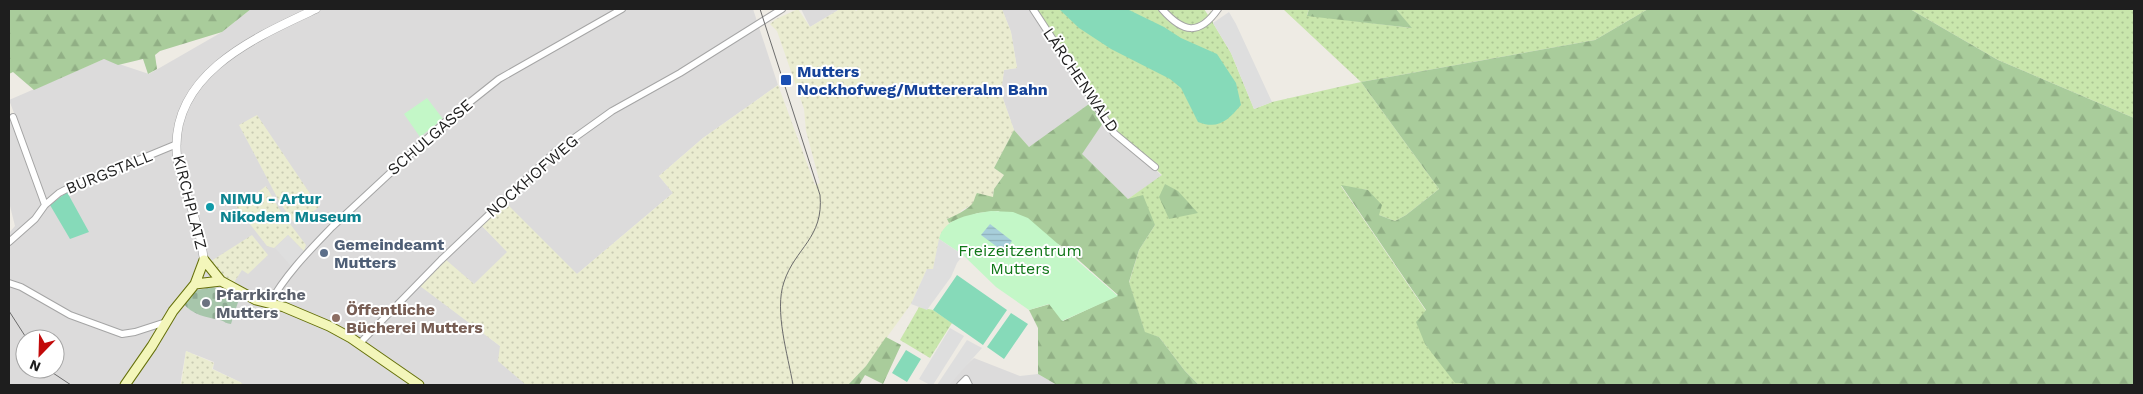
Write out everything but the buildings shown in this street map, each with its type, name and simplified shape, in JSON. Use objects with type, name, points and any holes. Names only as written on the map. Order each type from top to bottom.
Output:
[{"type":"main road","name":"KIRCHPLATZ","points":[[204,260],[222,282],[251,298],[284,307],[317,320],[359,344],[419,385]]},
{"type":"main road","name":"KIRCHPLATZ","points":[[125,385],[166,322],[195,284],[204,260]]},
{"type":"main road","points":[[195,284],[222,282]]},
{"type":"street","name":"KIRCHPLATZ","points":[[204,260],[198,227],[181,174],[177,144],[184,109],[197,88],[214,68],[244,44],[316,9]]},
{"type":"street","name":"SCHULGASSE","points":[[270,303],[300,261],[327,232],[366,194],[470,101],[510,72],[622,9]]},
{"type":"street","name":"NOCKHOFWEG","points":[[359,344],[441,260],[556,151],[612,111],[680,73],[782,9]]},
{"type":"street","name":"LÄRCHENWALD","points":[[1033,9],[1114,133],[1155,167]]},
{"type":"street","points":[[1162,9],[1177,24],[1188,28],[1204,25],[1218,9]]},
{"type":"street","points":[[13,117],[45,205]]},
{"type":"street","name":"BURGSTALL","points":[[9,242],[35,219],[45,205],[59,193],[84,180],[114,170],[177,144]]},
{"type":"street","points":[[9,283],[70,314],[122,334],[166,322]]},
{"type":"street","points":[[960,385],[966,379],[968,385]]},
{"type":"shaded area","points":[[251,9],[753,9],[778,85],[703,138],[659,176],[673,193],[577,274],[482,226],[508,252],[474,285],[421,286],[500,346],[526,385],[243,385],[213,369],[214,362],[186,351],[180,385],[9,385],[9,233],[15,226],[9,202],[9,115],[14,113],[9,100],[104,59],[149,74],[222,32]]},
{"type":"shaded area","points":[[801,9],[840,9],[810,27]]},
{"type":"shaded area","points":[[1002,9],[1033,9],[1116,131],[1162,176],[1128,199],[1081,154],[1103,123],[1089,105],[1029,147],[1014,130],[1001,93],[1004,70],[1017,68],[1011,32]]},
{"type":"shaded area","points":[[1229,12],[1272,102],[1254,109],[1231,53],[1213,23]]},
{"type":"shaded area","points":[[288,235],[304,252],[292,267],[275,248]]},
{"type":"shaded area","points":[[939,239],[963,255],[951,277],[927,310],[911,304],[927,269],[933,269]]},
{"type":"shaded area","points":[[950,328],[964,336],[933,385],[930,385],[919,379]]},
{"type":"shaded area","points":[[967,340],[982,348],[949,385],[937,385]]},
{"type":"shaded area","points":[[974,358],[1020,376],[1038,374],[1057,385],[944,385]]},
{"type":"green space","points":[[9,9],[251,9],[222,32],[160,51],[155,55],[157,69],[148,74],[143,59],[118,65],[104,59],[34,90],[13,72],[9,74]]},
{"type":"green space","points":[[798,9],[810,27],[840,9],[854,9],[856,11],[859,9],[1002,9],[1011,32],[1017,68],[1004,70],[1001,93],[1014,130],[994,168],[1004,175],[994,189],[993,198],[972,205],[962,210],[957,216],[947,219],[949,223],[940,236],[933,270],[927,269],[911,304],[866,366],[848,385],[526,385],[498,361],[500,346],[420,286],[445,259],[474,284],[507,252],[482,226],[503,200],[577,274],[673,193],[659,176],[703,138],[778,85],[815,185],[820,183],[806,131],[804,109],[777,31],[770,24],[776,19]]},
{"type":"green space","points":[[1033,9],[1204,9],[1208,15],[1211,11],[1213,23],[1231,53],[1254,109],[1272,102],[1361,82],[1439,189],[1406,215],[1395,221],[1379,215],[1368,190],[1341,186],[1426,311],[1425,344],[1465,385],[1199,385],[1185,371],[1159,337],[1145,333],[1129,283],[1139,250],[1155,225],[1128,199],[1162,175],[1116,131]]},
{"type":"green space","points":[[1059,9],[1127,9],[1164,27],[1181,38],[1217,54],[1236,83],[1241,105],[1227,119],[1217,124],[1212,125],[1198,122],[1181,88],[1170,79],[1111,49],[1079,28]]},
{"type":"green space","points":[[1283,9],[1309,9],[1307,15],[1411,28],[1396,9],[1648,9],[1595,40],[1361,82]]},
{"type":"green space","points":[[1309,9],[1396,9],[1412,28],[1307,16]]},
{"type":"green space","points":[[1648,9],[1910,9],[1998,60],[2134,118],[2134,385],[1465,385],[1463,383],[1455,383],[1425,344],[1416,322],[1426,310],[1341,185],[1368,190],[1382,205],[1379,215],[1395,221],[1406,215],[1439,189],[1361,82],[1595,40]]},
{"type":"green space","points":[[1910,9],[2134,9],[2134,118],[1998,60]]},
{"type":"green space","points":[[427,98],[443,119],[420,137],[404,114]]},
{"type":"green space","points":[[1089,104],[1103,123],[1082,154],[1128,199],[1143,195],[1155,225],[1139,250],[1129,282],[1145,332],[1159,337],[1185,371],[1199,385],[1057,385],[1038,374],[1038,328],[1029,310],[1050,304],[1063,321],[1118,295],[1065,248],[998,211],[978,213],[949,223],[947,219],[970,206],[977,193],[993,197],[994,189],[1004,175],[994,168],[1014,130],[1029,147]]},
{"type":"green space","points":[[257,115],[319,207],[296,225],[280,203],[239,125]]},
{"type":"green space","points":[[1165,184],[1178,191],[1198,213],[1169,219],[1159,197]]},
{"type":"green space","points":[[266,186],[281,212],[306,245],[304,251],[288,235],[274,248],[267,246],[236,206],[244,203]]},
{"type":"green space","points":[[67,192],[89,232],[70,239],[50,205]]},
{"type":"green space","name":"Freizeitzentrum Mutters","points":[[991,211],[1013,212],[1028,218],[1118,296],[1062,321],[1049,304],[1029,310],[996,287],[963,255],[939,239],[942,232],[953,221],[968,215]]},
{"type":"green space","points":[[252,235],[268,255],[248,274],[242,270],[233,284],[208,263]]},
{"type":"green space","points":[[957,275],[1007,310],[983,345],[933,310]]},
{"type":"green space","points":[[212,287],[224,290],[239,299],[231,324],[195,313],[183,303],[193,291]]},
{"type":"green space","points":[[919,307],[933,310],[952,323],[930,358],[900,340]]},
{"type":"green space","points":[[1011,313],[1028,324],[1004,359],[987,347]]},
{"type":"green space","points":[[886,337],[901,345],[883,384],[865,375],[859,385],[848,385],[866,366]]},
{"type":"green space","points":[[906,350],[921,359],[907,382],[892,373]]},
{"type":"green space","points":[[186,351],[214,363],[212,369],[243,385],[181,385]]},
{"type":"water","points":[[990,224],[1012,241],[1004,252],[981,235]]},
{"type":"tram line","points":[[760,9],[820,195],[818,222],[808,242],[789,270],[781,294],[781,319],[793,385]]},
{"type":"tram line","points":[[9,311],[21,329]]},
{"type":"tram line","points":[[62,379],[71,385]]},
{"type":"place","name":"Mutters Nockhofweg/Muttereralm Bahn","points":[[786,80]]},
{"type":"place","name":"NIMU - Artur Nikodem Museum","points":[[210,207]]},
{"type":"place","name":"Gemeindeamt Mutters","points":[[324,253]]},
{"type":"place","name":"Pfarrkirche Mutters","points":[[206,303]]},
{"type":"place","name":"Öffentliche Bücherei Mutters","points":[[336,318]]}]
